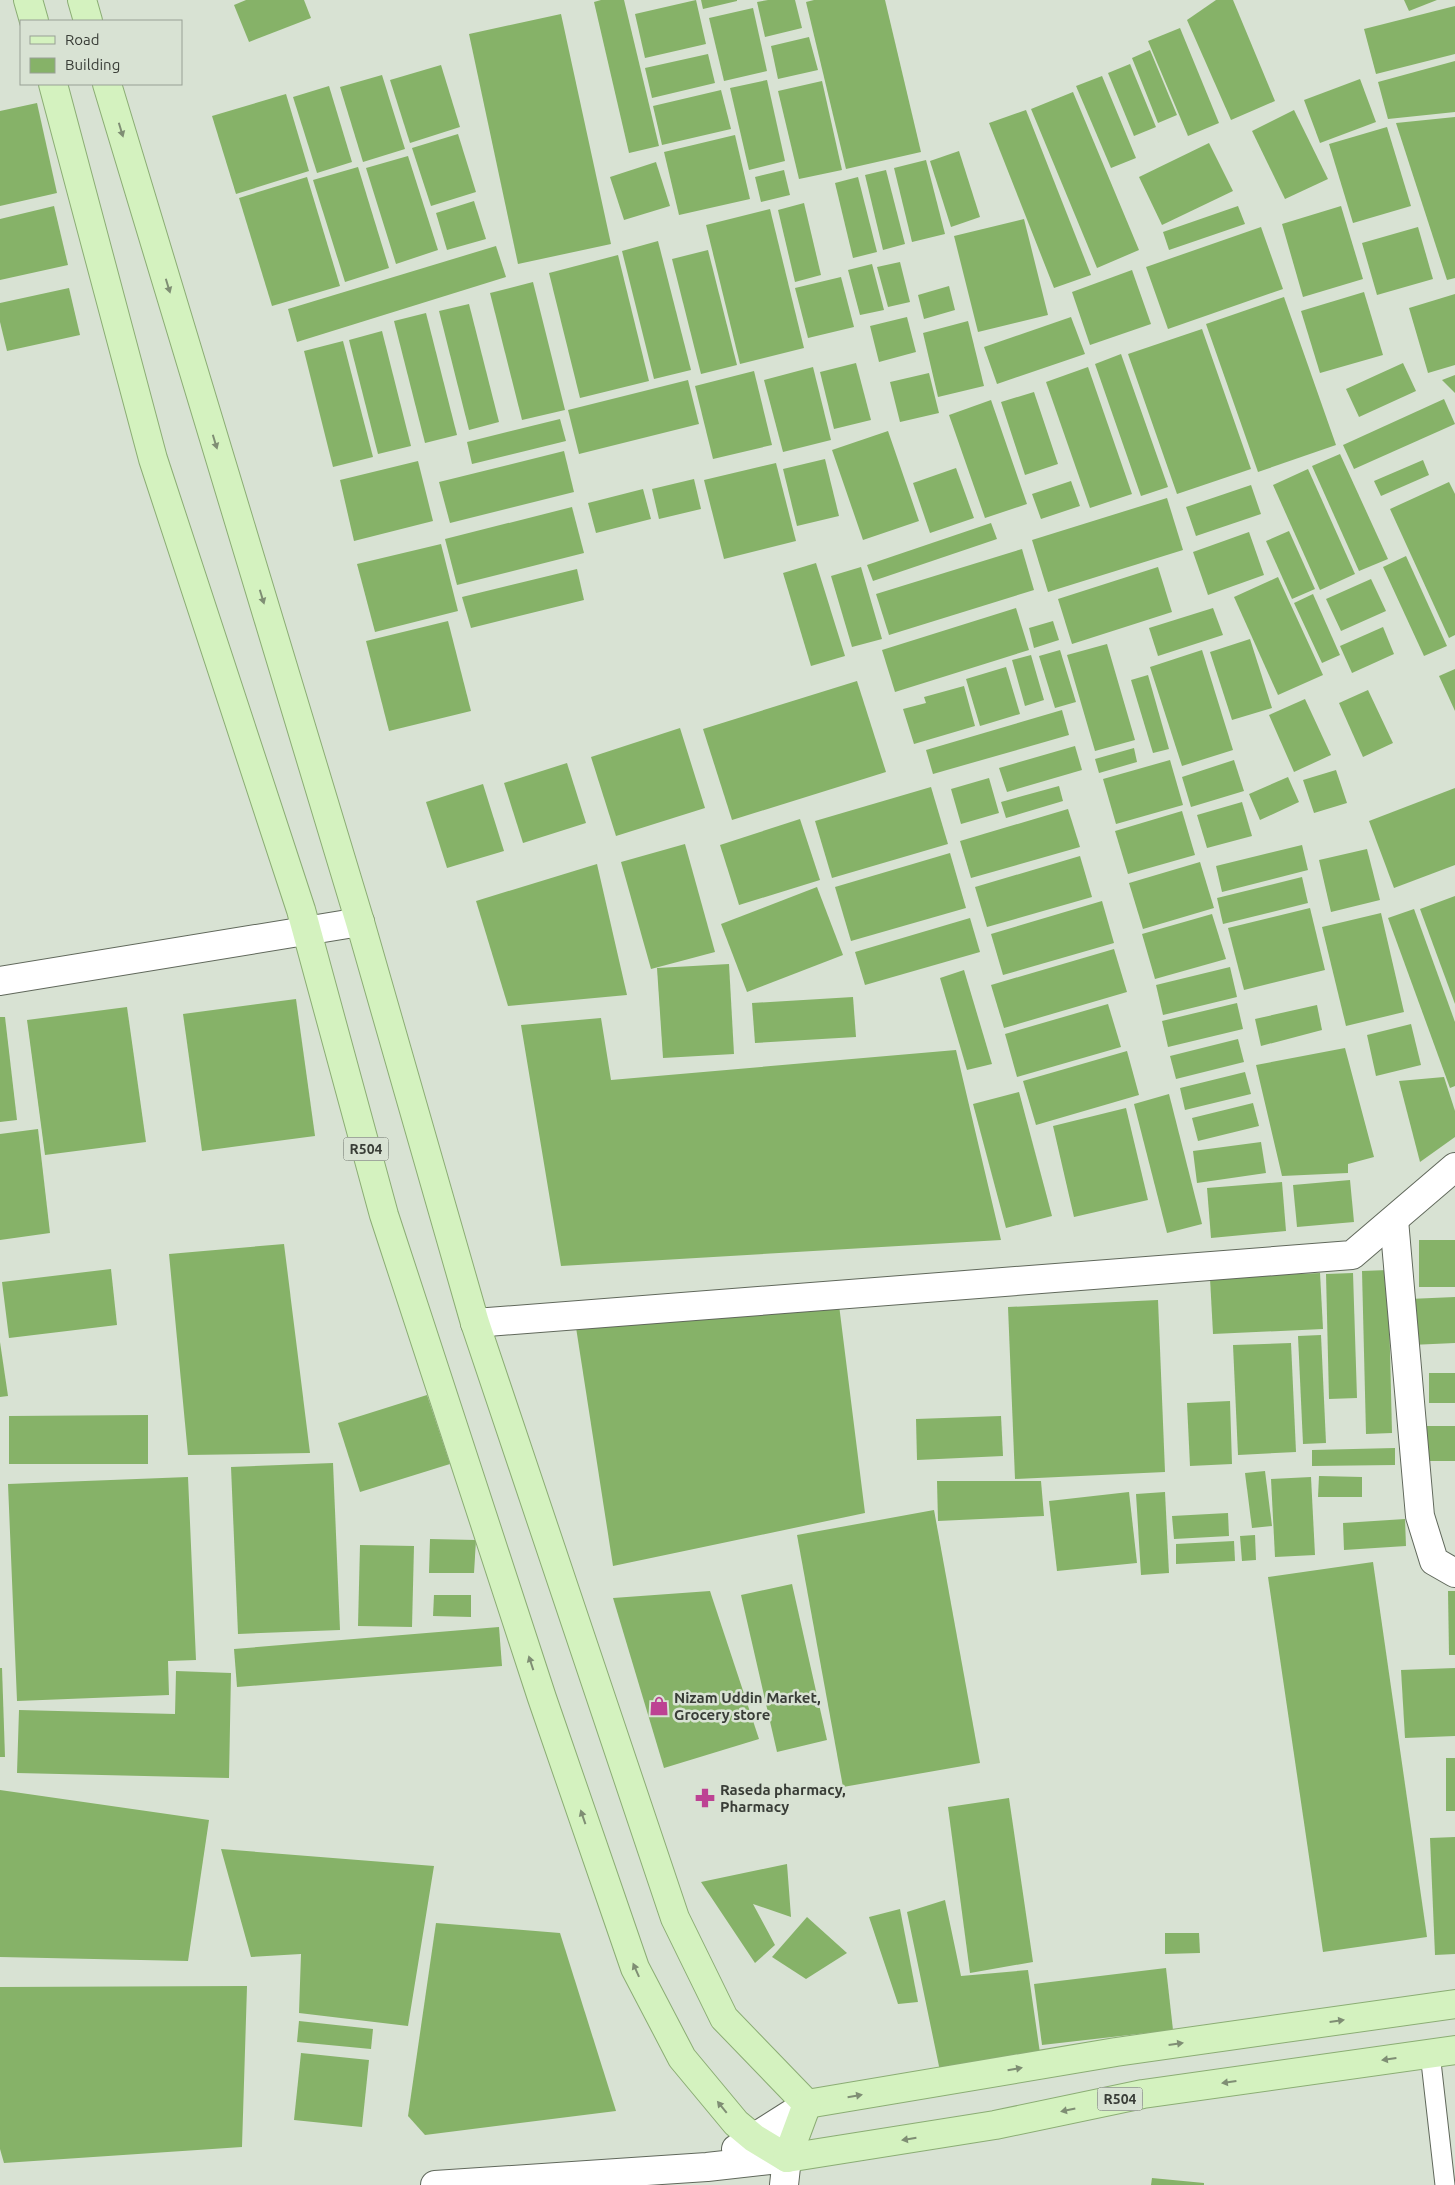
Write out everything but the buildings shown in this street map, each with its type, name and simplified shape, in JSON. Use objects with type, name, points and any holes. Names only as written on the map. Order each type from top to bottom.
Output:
[{"type":"main road","points":[[28,0],[34,20]]},
{"type":"main road","points":[[82,0],[88,20]]},
{"type":"main road","name":"R504","points":[[53,85],[153,459],[307,930],[384,1216],[542,1698],[635,1968],[682,2058],[736,2123],[754,2138],[787,2158],[995,2125],[1143,2094],[1443,2052]]},
{"type":"main road","points":[[107,85],[360,922],[475,1323],[675,1918],[724,2018],[807,2104]]},
{"type":"main road","points":[[807,2104],[1116,2052],[1455,2004]]},
{"type":"main road","points":[[787,2158],[807,2104]]},
{"type":"street","points":[[0,981],[360,922]]},
{"type":"street","points":[[475,1323],[1352,1255],[1455,1167]]},
{"type":"street","points":[[1394,1220],[1420,1516],[1434,1561],[1455,1572]]},
{"type":"street","points":[[707,2167],[807,2104]]},
{"type":"street","points":[[435,2185],[707,2167],[787,2158],[784,2185]]},
{"type":"lane","points":[[1443,2052],[1445,2185]]},
{"type":"place","name":"Nizam Uddin Market, Grocery store","points":[[659,1706]]},
{"type":"place","name":"Raseda pharmacy, Pharmacy","points":[[705,1798]]}]
